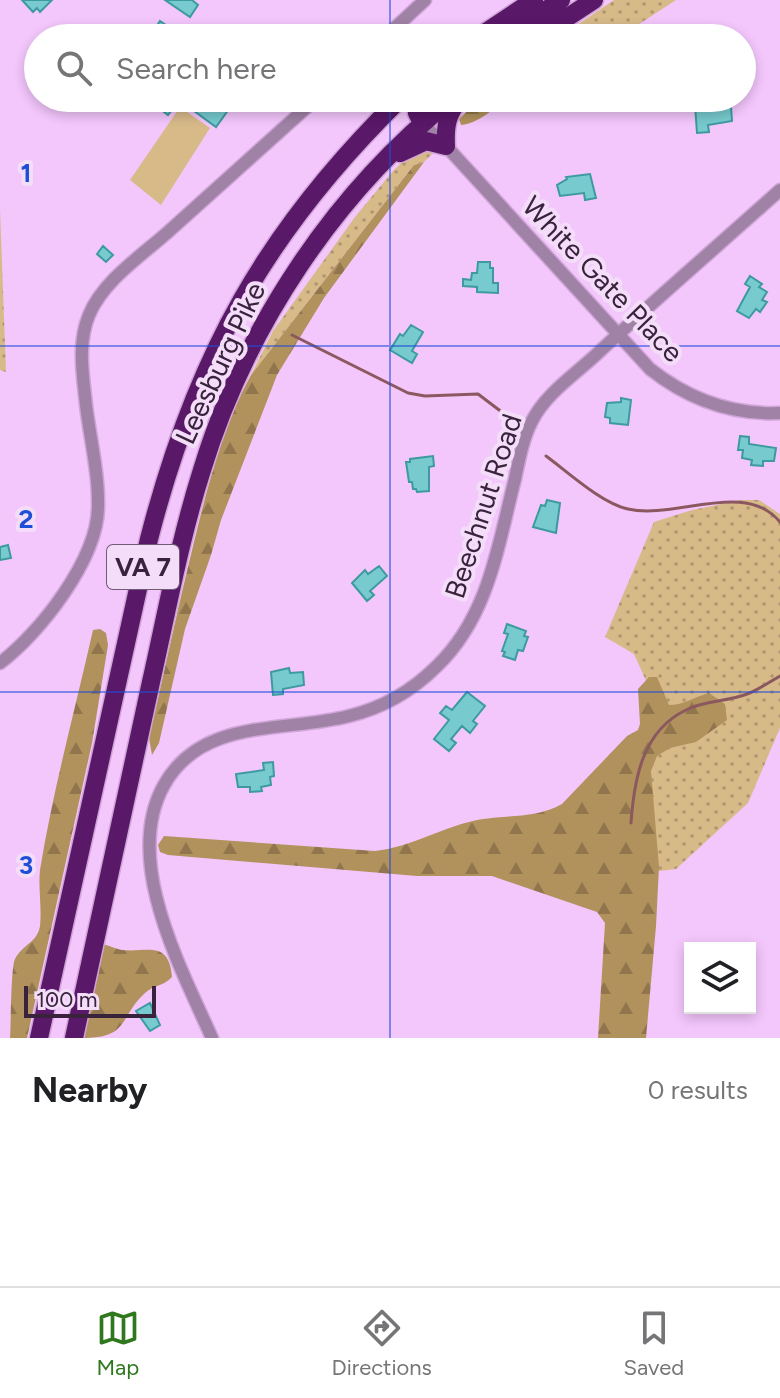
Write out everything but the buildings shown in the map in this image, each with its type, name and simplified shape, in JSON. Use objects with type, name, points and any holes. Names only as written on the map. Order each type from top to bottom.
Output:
[{"type":"highway","points":[[498,24],[534,0]]},
{"type":"highway","points":[[526,24],[561,0]]},
{"type":"highway","points":[[557,24],[594,0]]},
{"type":"highway","points":[[356,142],[376,112]]},
{"type":"highway","name":"Leesburg Pike","points":[[39,1038],[115,687],[167,470],[197,390],[242,296],[279,237],[356,142],[387,112]]},
{"type":"highway","points":[[418,112],[422,123]]},
{"type":"highway","name":"Leesburg Pike","points":[[74,1038],[187,525],[210,446],[242,367],[294,274],[330,224],[380,164],[436,112]]},
{"type":"highway","points":[[380,164],[419,143],[432,141],[446,146],[445,125],[451,112]]},
{"type":"street","points":[[399,24],[425,0]]},
{"type":"street","points":[[0,663],[50,614],[92,538],[98,510],[81,362],[84,331],[94,303],[134,262],[301,112]]},
{"type":"street","name":"White Gate Place","points":[[422,123],[650,369],[695,398],[731,409],[780,413]]},
{"type":"street","name":"Beechnut Road","points":[[212,1038],[164,923],[153,881],[149,828],[163,787],[194,752],[223,736],[351,716],[409,689],[439,664],[466,631],[483,597],[532,421],[549,398],[780,190]]},
{"type":"shaded area","points":[[614,0],[676,0],[639,24],[579,24]]},
{"type":"shaded area","points":[[177,112],[187,112],[210,128],[161,205],[130,180]]},
{"type":"shaded area","points":[[415,149],[437,149],[424,162],[414,165],[251,375],[273,331],[355,217]]},
{"type":"shaded area","points":[[0,209],[6,372],[0,370]]},
{"type":"shaded area","points":[[742,500],[759,500],[780,514],[780,728],[748,803],[676,869],[651,872],[651,692],[634,654],[605,637],[654,522],[692,510]]},
{"type":"green space","points":[[466,112],[488,112],[468,124],[461,125],[459,119]]},
{"type":"green space","points":[[424,162],[324,298],[277,375],[221,520],[185,629],[159,743],[152,755],[149,738],[194,542],[217,456],[241,394],[251,375],[414,165]]},
{"type":"green space","points":[[100,629],[106,633],[108,645],[92,743],[27,1038],[10,1038],[15,959],[36,936],[40,926],[40,870],[51,810],[93,630]]},
{"type":"green space","points":[[649,677],[657,677],[669,705],[709,693],[725,704],[727,720],[696,742],[670,748],[657,756],[651,771],[659,867],[646,1038],[598,1038],[605,923],[597,912],[492,876],[417,876],[160,852],[158,845],[164,836],[375,851],[403,845],[469,822],[533,814],[553,808],[562,804],[627,736],[638,730],[638,689]]},
{"type":"green space","points":[[102,944],[122,950],[155,950],[166,957],[172,977],[145,993],[116,1030],[97,1037],[82,1038]]},
{"type":"waterway","points":[[292,335],[408,393],[425,396],[478,394],[507,416]]},
{"type":"waterway","points":[[546,456],[596,494],[628,509],[647,511],[729,502],[748,503],[765,510],[780,522]]},
{"type":"waterway","points":[[631,823],[638,774],[659,730],[686,710],[747,694],[780,676]]}]
